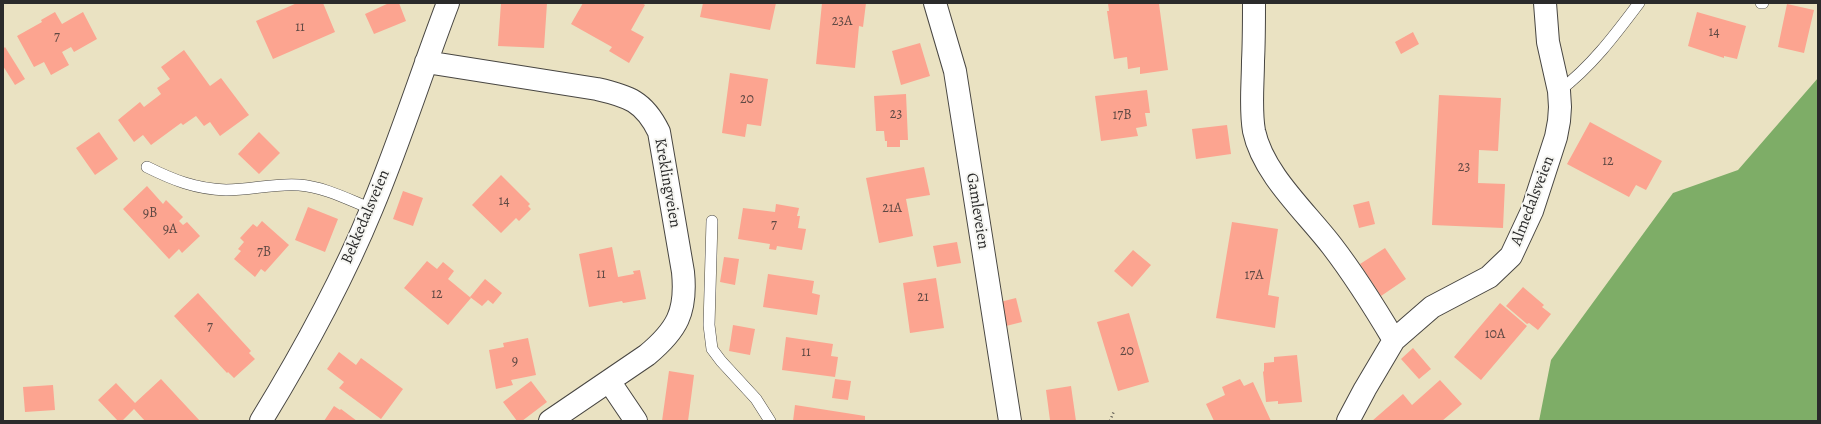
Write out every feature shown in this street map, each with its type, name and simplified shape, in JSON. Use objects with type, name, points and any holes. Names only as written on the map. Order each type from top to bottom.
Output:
[{"type":"street","name":"Bekkedalsveien","points":[[261,421],[290,374],[340,277],[372,209],[448,3]]},
{"type":"street","name":"Gamleveien","points":[[935,3],[955,71],[1010,421]]},
{"type":"street","points":[[1254,3],[1252,98],[1254,131],[1260,148],[1284,189],[1324,236],[1366,294],[1394,340]]},
{"type":"street","name":"Almedalsveien","points":[[1348,421],[1394,340],[1432,308],[1489,277],[1511,256],[1532,212],[1556,137],[1560,107],[1559,91],[1548,42],[1545,3]]},
{"type":"street","name":"Kreklingveien","points":[[426,62],[623,95],[636,102],[652,118],[659,132],[685,292],[682,308],[676,324],[665,339],[647,355],[550,421]]},
{"type":"street","points":[[609,381],[636,421]]},
{"type":"lane","points":[[1559,91],[1576,79],[1602,50],[1639,3]]},
{"type":"lane","points":[[147,167],[180,182],[226,190],[274,185],[300,185],[323,190],[372,209]]},
{"type":"lane","points":[[712,221],[709,325],[712,349],[756,399],[770,421]]},
{"type":"path","points":[[1110,421],[1114,411]]},
{"type":"green space","points":[[1818,78],[1818,421],[1539,421],[1551,360],[1673,193],[1738,170]]},
{"type":"building","points":[[297,3],[323,3],[335,32],[273,59],[256,21]]},
{"type":"building","points":[[389,3],[399,3],[406,21],[374,34],[365,14]]},
{"type":"building","points":[[501,3],[547,3],[544,48],[498,46]]},
{"type":"building","points":[[583,3],[642,3],[645,5],[631,30],[644,37],[629,63],[609,51],[612,47],[571,24]]},
{"type":"building","points":[[703,3],[776,3],[770,30],[700,17]]},
{"type":"building","points":[[822,3],[866,3],[863,27],[859,26],[855,68],[816,64]]},
{"type":"building","points":[[1108,3],[1159,4],[1168,70],[1140,74],[1140,67],[1128,69],[1127,57],[1114,59],[1107,11],[1109,11]]},
{"type":"building","points":[[1787,4],[1814,10],[1804,53],[1778,47]]},
{"type":"building","points":[[55,12],[62,24],[83,12],[97,39],[74,52],[71,47],[62,52],[69,65],[51,75],[44,62],[34,67],[17,36],[42,22],[41,20]]},
{"type":"building","points":[[1697,12],[1746,26],[1737,59],[1724,56],[1724,58],[1688,46]]},
{"type":"building","points":[[1413,32],[1419,44],[1401,54],[1395,42]]},
{"type":"building","points":[[920,43],[930,76],[901,85],[892,51]]},
{"type":"building","points":[[5,47],[25,79],[15,85],[3,66],[3,49]]},
{"type":"building","points":[[184,50],[210,86],[221,78],[249,115],[220,136],[210,122],[204,126],[196,116],[183,125],[181,123],[151,145],[143,135],[134,142],[118,120],[140,102],[144,107],[161,94],[157,88],[170,79],[161,67]]},
{"type":"building","points":[[730,73],[768,79],[761,126],[747,124],[745,137],[722,133]]},
{"type":"building","points":[[1147,90],[1150,113],[1145,113],[1147,126],[1136,128],[1138,136],[1101,141],[1095,96]]},
{"type":"building","points":[[906,94],[908,140],[900,140],[900,147],[887,147],[884,131],[876,131],[874,96]]},
{"type":"building","points":[[1439,95],[1501,98],[1498,151],[1479,150],[1478,183],[1505,184],[1503,228],[1432,225]]},
{"type":"building","points":[[1590,122],[1662,161],[1646,190],[1636,185],[1629,197],[1567,164]]},
{"type":"building","points":[[1227,125],[1231,154],[1196,159],[1192,129]]},
{"type":"building","points":[[99,132],[118,159],[95,175],[76,148]]},
{"type":"building","points":[[259,132],[280,153],[259,174],[238,154]]},
{"type":"building","points":[[924,167],[930,195],[906,199],[913,236],[879,243],[866,178]]},
{"type":"building","points":[[501,175],[530,204],[528,206],[531,209],[519,221],[516,218],[501,233],[472,205]]},
{"type":"building","points":[[147,186],[163,204],[166,200],[183,217],[179,221],[183,225],[187,222],[200,236],[182,253],[179,249],[169,259],[123,209]]},
{"type":"building","points":[[403,191],[423,198],[413,226],[393,219]]},
{"type":"building","points":[[1369,201],[1375,224],[1359,228],[1353,205]]},
{"type":"building","points":[[776,204],[799,208],[797,216],[800,216],[798,228],[806,229],[802,250],[777,246],[776,250],[769,249],[770,244],[738,239],[743,208],[775,212]]},
{"type":"building","points":[[308,207],[338,219],[325,252],[295,240]]},
{"type":"building","points":[[262,221],[289,245],[265,272],[261,269],[255,277],[234,259],[241,251],[238,249],[244,242],[240,238],[253,224],[257,227]]},
{"type":"building","points":[[1232,222],[1278,229],[1268,295],[1279,297],[1275,328],[1216,318]]},
{"type":"building","points":[[957,242],[961,263],[937,267],[933,246]]},
{"type":"building","points":[[612,247],[618,277],[634,274],[633,271],[640,270],[646,299],[623,303],[622,301],[589,307],[579,254]]},
{"type":"building","points":[[1385,248],[1406,279],[1381,296],[1360,264]]},
{"type":"building","points":[[1133,250],[1151,265],[1132,287],[1114,271]]},
{"type":"building","points":[[724,257],[739,259],[735,285],[720,282]]},
{"type":"building","points":[[427,261],[437,269],[443,262],[454,271],[448,279],[471,298],[448,325],[404,288]]},
{"type":"building","points":[[768,274],[814,281],[812,293],[820,295],[817,315],[763,307]]},
{"type":"building","points":[[936,278],[944,328],[910,333],[903,283]]},
{"type":"building","points":[[485,279],[502,293],[493,304],[488,300],[482,306],[470,297]]},
{"type":"building","points":[[1523,287],[1544,305],[1542,307],[1551,314],[1538,330],[1529,323],[1527,324],[1506,306]]},
{"type":"building","points":[[198,293],[251,351],[249,353],[255,359],[234,378],[228,372],[227,373],[174,316]]},
{"type":"building","points":[[1016,298],[1022,322],[1006,326],[1000,302]]},
{"type":"building","points":[[1500,303],[1527,326],[1481,380],[1454,357]]},
{"type":"building","points":[[1129,313],[1149,382],[1118,391],[1097,322]]},
{"type":"building","points":[[733,325],[755,329],[750,355],[729,351]]},
{"type":"building","points":[[786,337],[833,344],[831,356],[838,357],[835,377],[782,370]]},
{"type":"building","points":[[528,338],[536,375],[511,380],[513,385],[496,389],[489,350],[504,347],[503,343]]},
{"type":"building","points":[[1413,348],[1431,369],[1419,379],[1401,359]]},
{"type":"building","points":[[339,352],[356,365],[361,358],[403,389],[381,419],[339,388],[344,382],[327,369]]},
{"type":"building","points":[[1297,355],[1302,402],[1278,404],[1278,401],[1266,402],[1263,372],[1264,363],[1274,362],[1274,357]]},
{"type":"building","points":[[669,371],[694,375],[688,421],[662,421]]},
{"type":"building","points":[[161,379],[200,421],[145,421],[134,409],[122,421],[118,421],[98,400],[116,383],[135,403]]},
{"type":"building","points":[[835,379],[851,381],[848,400],[832,398]]},
{"type":"building","points":[[1240,379],[1244,386],[1253,382],[1271,421],[1214,421],[1206,404],[1225,395],[1222,387]]},
{"type":"building","points":[[1440,380],[1462,404],[1442,421],[1372,421],[1403,394],[1412,405]]},
{"type":"building","points":[[531,381],[547,402],[522,421],[517,421],[503,402]]},
{"type":"building","points":[[53,385],[55,410],[25,412],[23,387]]},
{"type":"building","points":[[1071,386],[1076,421],[1050,420],[1046,390]]},
{"type":"building","points":[[795,405],[865,416],[865,421],[793,421]]},
{"type":"building","points":[[334,406],[340,410],[341,409],[357,421],[324,421]]}]
